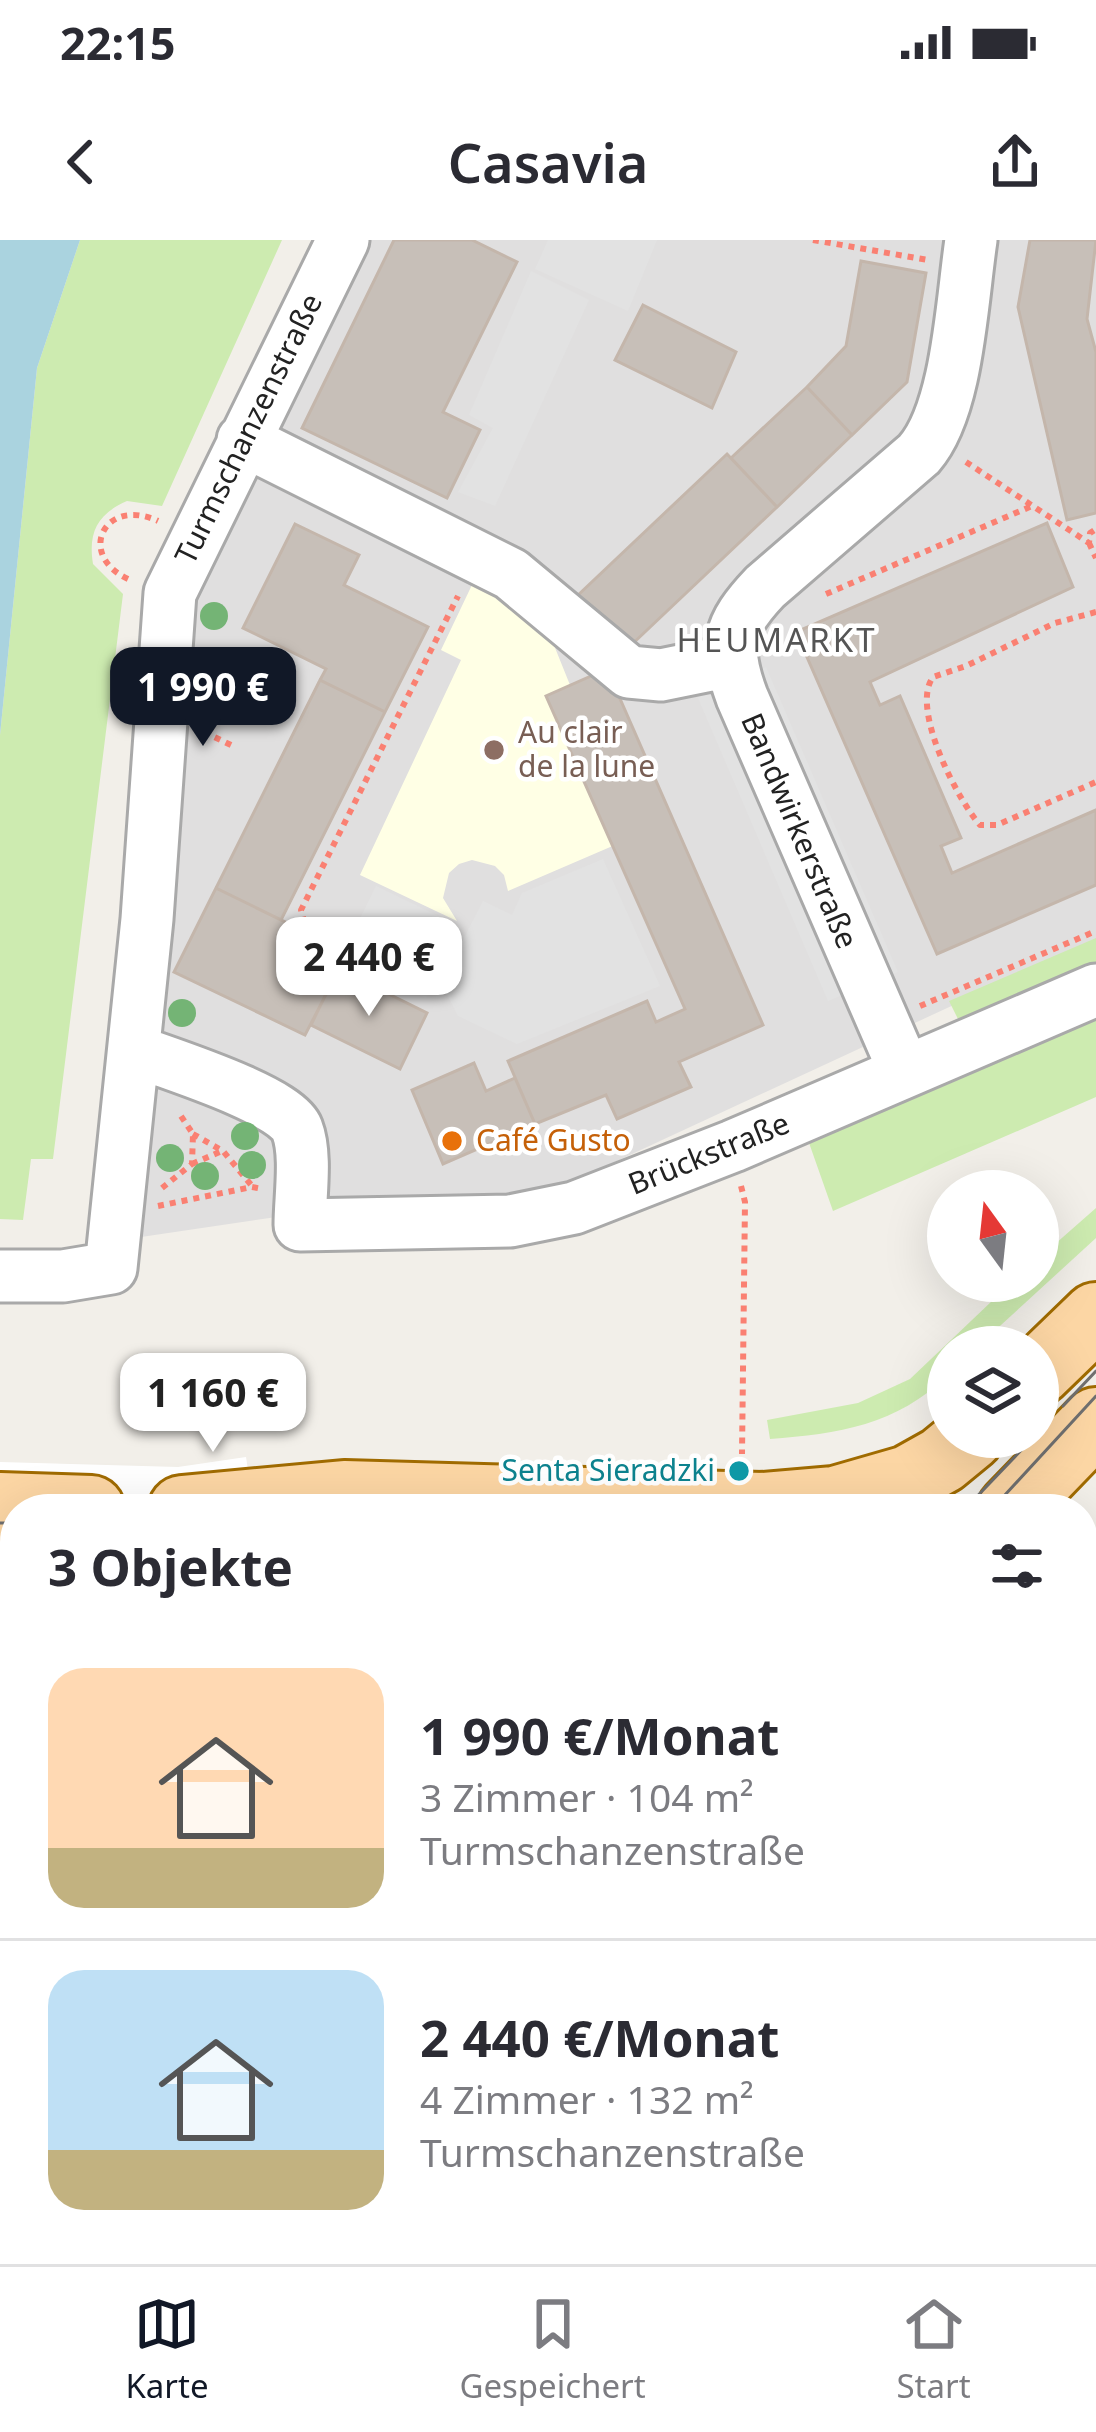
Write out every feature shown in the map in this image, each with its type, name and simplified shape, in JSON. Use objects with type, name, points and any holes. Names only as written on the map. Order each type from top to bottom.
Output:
[{"type":"main road","points":[[1059,1352],[1096,1316]]},
{"type":"main road","points":[[1025,1494],[1096,1421]]},
{"type":"main road","points":[[864,1494],[908,1480],[942,1458]]},
{"type":"main road","points":[[941,1494],[962,1458]]},
{"type":"main road","points":[[344,1494],[758,1494]]},
{"type":"street","name":"Turmschanzenstraße","points":[[0,1276],[63,1276],[111,1268],[135,1052],[173,584],[344,240]]},
{"type":"street","points":[[243,440],[478,555],[528,586],[629,672],[661,675],[730,662],[734,628],[746,607],[919,454],[931,438],[944,406],[969,253]]},
{"type":"street","name":"Bandwirkerstraße","points":[[730,662],[905,1072]]},
{"type":"street","name":"Brückstraße","points":[[283,1207],[509,1221],[574,1208],[733,1146],[1096,990]]},
{"type":"street","points":[[135,1052],[228,1086],[294,1123],[299,1142],[283,1207]]},
{"type":"path","points":[[813,240],[969,253]]},
{"type":"path","points":[[931,438],[1089,543]]},
{"type":"path","points":[[821,596],[1032,506]]},
{"type":"path","points":[[143,585],[118,574],[105,560],[102,532],[107,524],[132,513],[165,524]]},
{"type":"path","points":[[1096,530],[1090,533],[1089,543],[1096,558]]},
{"type":"path","points":[[326,934],[304,921],[301,910],[478,555]]},
{"type":"path","points":[[1096,611],[1055,623],[939,674],[929,680],[924,696],[932,735],[980,825],[998,825],[1096,782]]},
{"type":"path","points":[[166,641],[258,696]]},
{"type":"path","points":[[882,1022],[1096,931]]},
{"type":"path","points":[[193,1134],[224,1150],[252,1187],[283,1207]]},
{"type":"path","points":[[733,1146],[745,1202],[758,1494]]},
{"type":"path","points":[[192,1164],[224,1150]]},
{"type":"path","points":[[264,1170],[283,1207]]},
{"type":"path","points":[[148,1189],[152,1210],[164,1203],[252,1187]]},
{"type":"shaded area","points":[[354,240],[1096,240],[1096,939],[535,1199],[283,1216],[87,1245],[171,597]]},
{"type":"shaded area","points":[[548,240],[657,240],[628,311],[535,269]]},
{"type":"shaded area","points":[[531,271],[589,300],[495,506],[458,492],[493,428],[469,415]]},
{"type":"shaded area","name":"Au clair de la lune","points":[[480,568],[539,608],[570,685],[547,696],[673,820],[508,891],[504,875],[495,866],[472,860],[459,864],[449,873],[443,898],[457,921],[360,875],[461,660],[441,650]]},
{"type":"shaded area","points":[[734,628],[737,680],[766,667],[898,972],[828,1001],[677,649]]},
{"type":"shaded area","points":[[603,859],[660,986],[517,1044],[458,1016],[441,983],[483,901],[512,915],[522,893]]},
{"type":"shaded area","points":[[376,886],[461,927],[426,998],[341,957]]},
{"type":"green space","points":[[80,240],[282,240],[162,506],[127,501],[102,518],[94,534],[93,564],[123,594],[53,1159],[31,1159],[23,1220],[0,1219],[0,735],[37,368]]},
{"type":"green space","points":[[1096,938],[1096,970],[962,1027],[949,1001]]},
{"type":"green space","points":[[1096,1012],[1096,1097],[833,1211],[808,1140]]},
{"type":"green space","points":[[1096,1208],[1096,1238],[1059,1272],[1059,1241]]},
{"type":"green space","points":[[991,1302],[1026,1302],[1000,1326],[966,1326]]},
{"type":"green space","points":[[927,1363],[927,1393],[887,1416],[843,1430],[770,1439],[767,1420],[858,1403],[910,1379]]},
{"type":"water","points":[[0,240],[80,240],[37,368],[0,735]]},
{"type":"pier","points":[[246,1457],[252,1494],[0,1494],[0,1462],[178,1467]]},
{"type":"building","points":[[394,240],[472,240],[517,262],[443,412],[480,430],[447,498],[302,428]]},
{"type":"building","points":[[1030,240],[1096,240],[1087,319],[1096,352],[1096,513],[1067,520],[1018,307]]},
{"type":"building","points":[[861,261],[926,273],[907,382],[852,435],[807,387],[846,346]]},
{"type":"building","points":[[643,305],[736,352],[712,408],[615,360]]},
{"type":"building","points":[[807,387],[852,435],[777,507],[731,458]]},
{"type":"building","points":[[727,454],[777,507],[627,649],[576,597]]},
{"type":"building","points":[[1047,523],[1073,587],[870,682],[880,705],[900,696],[961,838],[941,846],[952,873],[1096,810],[1096,885],[937,954],[796,632]]},
{"type":"building","points":[[295,524],[359,555],[344,585],[428,627],[385,712],[320,680],[326,669],[243,628]]},
{"type":"building","points":[[607,669],[763,1025],[679,1062],[691,1087],[617,1119],[606,1095],[535,1124],[508,1061],[647,1001],[656,1022],[685,1009],[546,696]]},
{"type":"building","points":[[320,680],[385,712],[281,920],[216,888]]},
{"type":"building","points":[[216,888],[320,939],[306,968],[333,981],[305,1035],[174,972]]},
{"type":"building","points":[[338,969],[427,1013],[400,1069],[311,1025]]},
{"type":"building","points":[[474,1063],[486,1091],[515,1078],[535,1124],[443,1164],[412,1090]]},
{"type":"tram line","points":[[1063,1406],[1096,1371]]},
{"type":"tram line","points":[[1006,1494],[1096,1396]]},
{"type":"tram line","points":[[979,1494],[1014,1458]]},
{"type":"place","name":"Au clair de la lune","points":[[494,750]]},
{"type":"place","name":"Café Gusto","points":[[452,1141]]},
{"type":"place","name":"Senta Sieradzki","points":[[739,1471]]},
{"type":"district","name":"HEUMARKT","points":[[777,640]]}]
